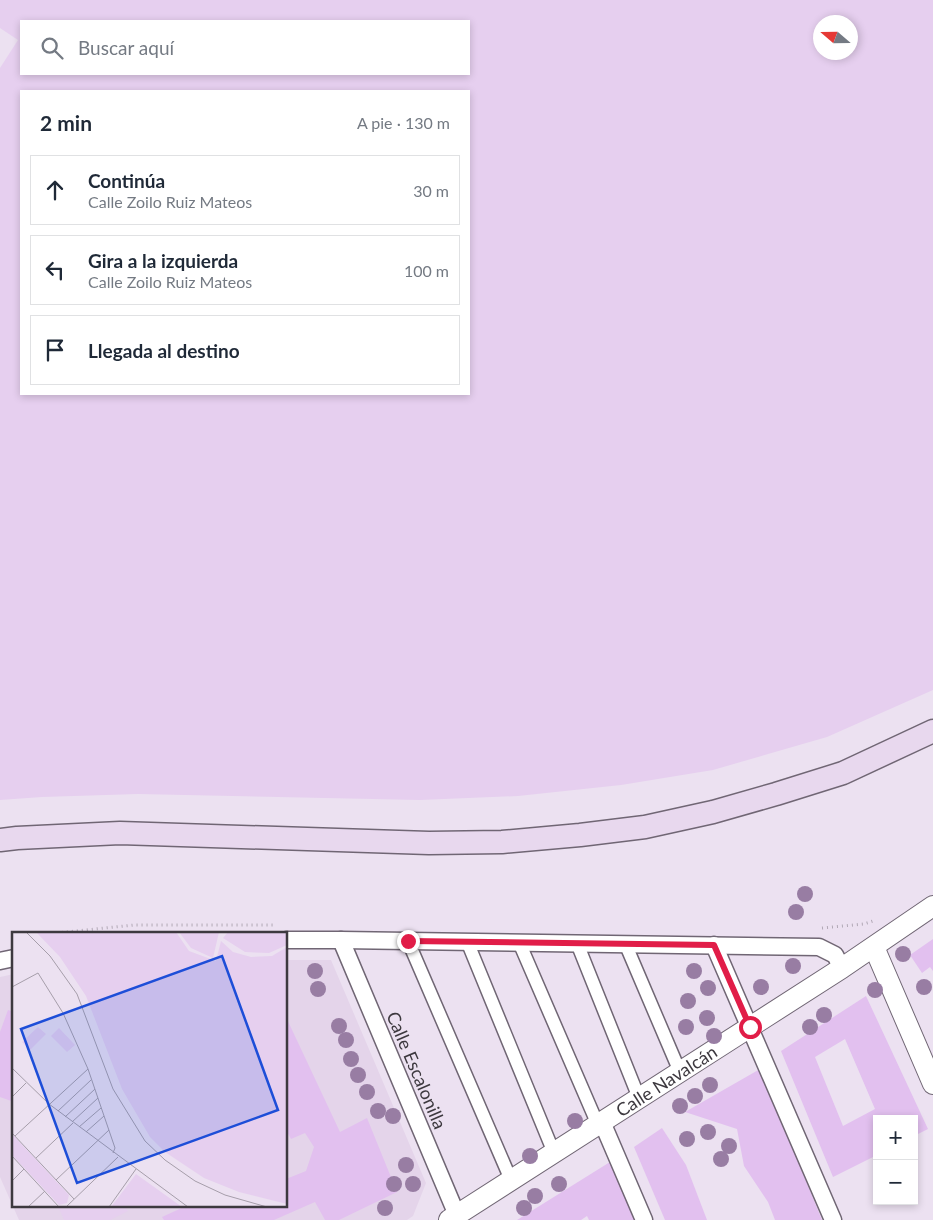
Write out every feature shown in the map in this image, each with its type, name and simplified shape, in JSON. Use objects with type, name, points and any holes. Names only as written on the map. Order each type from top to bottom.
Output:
[{"type":"main road","points":[[0,840],[120,833],[429,843],[502,842],[580,835],[654,825],[713,812],[776,794],[844,773],[933,732]]},
{"type":"street","name":"Calle Navalcán","points":[[455,1219],[511,1180],[842,968],[933,906]]},
{"type":"street","points":[[288,940],[819,947],[834,955],[842,968]]},
{"type":"street","name":"Calle Escalonilla","points":[[341,940],[455,1219]]},
{"type":"street","points":[[408,941],[511,1180]]},
{"type":"street","points":[[466,941],[554,1153]]},
{"type":"street","points":[[519,942],[644,1220]]},
{"type":"street","points":[[577,943],[639,1098]]},
{"type":"street","points":[[625,943],[680,1072]]},
{"type":"street","points":[[714,945],[832,1220]]},
{"type":"street","points":[[874,947],[933,1084]]},
{"type":"shaded area","points":[[0,0],[933,0],[933,690],[827,737],[713,770],[621,785],[518,796],[420,800],[138,794],[0,800],[0,68],[18,40],[0,28]]},
{"type":"shaded area","points":[[288,960],[331,960],[426,1183],[413,1216],[407,1220],[19,1220],[14,1208],[288,1208]]},
{"type":"shaded area","points":[[12,974],[12,1204],[0,1177],[0,977]]},
{"type":"shaded area","points":[[59,1208],[126,1208],[128,1211],[110,1220],[64,1220]]},
{"type":"building","points":[[933,939],[933,971],[930,967],[922,973],[910,955]]},
{"type":"building","points":[[866,996],[928,1129],[918,1134],[918,1115],[873,1115],[873,1157],[833,1177],[781,1051]],"holes":[[[845,1039],[875,1109],[843,1126],[815,1057]]]},
{"type":"building","points":[[8,1010],[12,1011],[12,1101],[0,1097],[0,1032]]},
{"type":"building","points":[[288,1021],[340,1132],[367,1118],[397,1192],[339,1220],[325,1220],[315,1202],[274,1220],[164,1220],[162,1217],[182,1208],[288,1208],[288,1178],[306,1171],[314,1147],[305,1133],[291,1139],[288,1134]]},
{"type":"building","points":[[760,1069],[822,1220],[775,1220],[768,1202],[744,1166],[737,1129],[685,1112]]},
{"type":"building","points":[[662,1128],[686,1165],[707,1220],[665,1220],[634,1147]]},
{"type":"building","points":[[610,1162],[635,1220],[589,1220],[587,1216],[581,1220],[517,1220]]},
{"type":"route","points":[[408,941],[714,945],[750,1027]]}]
